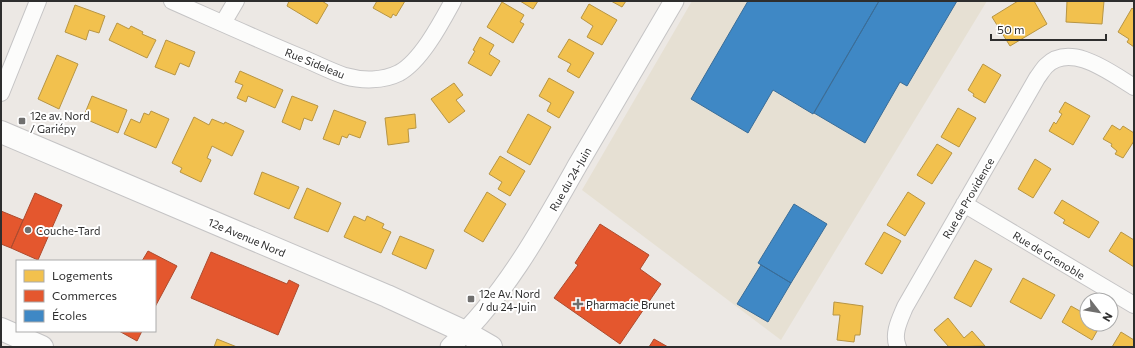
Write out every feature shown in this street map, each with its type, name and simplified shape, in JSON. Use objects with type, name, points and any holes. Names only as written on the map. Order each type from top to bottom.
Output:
[{"type":"main road","name":"12e Avenue Nord","points":[[1,132],[387,296],[458,339],[491,347]]},
{"type":"main road","points":[[1,329],[42,347]]},
{"type":"street","points":[[1,93],[38,1]]},
{"type":"street","name":"Rue Sideleau","points":[[172,1],[257,39],[346,76],[368,79],[383,79],[399,73],[415,61],[435,32],[453,1]]},
{"type":"street","points":[[223,23],[236,1]]},
{"type":"street","name":"Rue du 24-Juin","points":[[458,339],[481,315],[496,296],[534,239],[674,1]]},
{"type":"street","name":"Rue de Providence","points":[[898,347],[896,345],[896,332],[905,307],[1037,78],[1047,65],[1059,58],[1074,56],[1091,62],[1134,87]]},
{"type":"street","name":"Rue de Grenoble","points":[[964,204],[1134,305]]},
{"type":"shaded area","points":[[692,1],[987,1],[781,340],[582,190]]},
{"type":"building: Logements","points":[[289,1],[322,1],[328,5],[317,24],[287,6]]},
{"type":"building: Logements","points":[[377,1],[405,1],[396,16],[393,14],[391,18],[373,8]]},
{"type":"building: Logements","points":[[520,1],[538,1],[533,9]]},
{"type":"building: Logements","points":[[611,1],[626,1],[622,7]]},
{"type":"building: Logements","points":[[1018,1],[1034,1],[1047,24],[1010,46],[992,17]]},
{"type":"building: Logements","points":[[1067,1],[1104,1],[1102,24],[1066,22]]},
{"type":"building: Logements","points":[[502,2],[524,15],[520,22],[524,24],[513,43],[487,27]]},
{"type":"building: Logements","points":[[589,4],[617,20],[602,45],[587,37],[593,26],[581,18]]},
{"type":"building: Logements","points":[[75,5],[105,16],[99,33],[89,30],[86,40],[65,32]]},
{"type":"building: Logements","points":[[1132,8],[1134,10],[1134,47],[1127,42],[1129,39],[1118,32]]},
{"type":"building: Logements","points":[[117,23],[129,29],[131,26],[143,32],[142,34],[156,40],[147,58],[109,40]]},
{"type":"building: Logements","points":[[480,37],[494,45],[489,54],[500,61],[491,76],[468,63],[475,51],[473,50]]},
{"type":"building: Logements","points":[[569,39],[594,53],[579,78],[567,71],[571,64],[558,57]]},
{"type":"building: Logements","points":[[166,40],[195,52],[189,67],[180,63],[175,75],[155,67]]},
{"type":"building: Logements","points":[[57,55],[78,64],[59,109],[38,99]]},
{"type":"building: Logements","points":[[983,64],[1001,75],[985,103],[973,96],[974,94],[968,90]]},
{"type":"building: Logements","points":[[240,71],[283,90],[275,108],[248,96],[246,102],[237,98],[243,85],[235,82]]},
{"type":"building: Logements","points":[[549,78],[574,92],[559,118],[547,111],[551,103],[539,96]]},
{"type":"building: Logements","points":[[454,83],[463,95],[456,100],[465,111],[449,123],[431,99]]},
{"type":"building: Logements","points":[[92,96],[127,110],[118,133],[83,118]]},
{"type":"building: Logements","points":[[292,96],[318,106],[312,121],[304,118],[300,130],[282,122]]},
{"type":"building: Logements","points":[[1065,102],[1090,116],[1073,145],[1049,131],[1054,122],[1056,124],[1062,114],[1059,112]]},
{"type":"building: Logements","points":[[958,108],[976,118],[959,147],[941,137]]},
{"type":"building: Logements","points":[[334,110],[366,122],[360,138],[349,134],[347,138],[342,136],[339,145],[323,139]]},
{"type":"building: Logements","points":[[151,111],[169,119],[156,148],[124,134],[131,119],[140,123],[144,113],[149,115]]},
{"type":"building: Logements","points":[[415,114],[416,128],[408,129],[409,142],[388,145],[385,118]]},
{"type":"building: Logements","points":[[528,114],[551,127],[530,165],[507,152]]},
{"type":"building: Logements","points":[[194,117],[209,125],[212,119],[224,124],[225,122],[244,131],[232,156],[212,146],[207,158],[211,160],[201,182],[180,172],[182,168],[172,163]]},
{"type":"building: Logements","points":[[1112,125],[1120,130],[1123,126],[1134,133],[1134,141],[1123,158],[1115,154],[1117,151],[1111,146],[1112,144],[1103,139]]},
{"type":"building: Logements","points":[[937,144],[952,153],[932,184],[917,175]]},
{"type":"building: Logements","points":[[500,156],[525,171],[510,196],[498,189],[502,182],[489,174]]},
{"type":"building: Logements","points":[[1035,159],[1051,169],[1033,198],[1018,189]]},
{"type":"building: Logements","points":[[262,172],[299,187],[289,209],[254,194]]},
{"type":"building: Logements","points":[[307,188],[341,203],[328,232],[294,218]]},
{"type":"building: Logements","points":[[487,192],[506,204],[483,242],[464,231]]},
{"type":"building: Logements","points":[[908,192],[925,203],[905,236],[887,225]]},
{"type":"building: Logements","points":[[1062,200],[1099,222],[1089,238],[1063,223],[1065,220],[1054,213]]},
{"type":"building: Logements","points":[[354,216],[365,221],[367,216],[384,224],[382,228],[391,232],[381,253],[344,237]]},
{"type":"building: Logements","points":[[884,232],[901,241],[882,274],[865,264]]},
{"type":"building: Logements","points":[[1121,232],[1134,240],[1134,267],[1109,251]]},
{"type":"building: Logements","points":[[400,236],[434,250],[426,269],[392,254]]},
{"type":"building: Logements","points":[[975,260],[992,269],[971,307],[954,298]]},
{"type":"building: Logements","points":[[1023,278],[1055,295],[1041,319],[1010,302]]},
{"type":"building: Logements","points":[[834,302],[863,306],[860,335],[855,335],[854,342],[837,340],[840,315],[833,315]]},
{"type":"building: Logements","points":[[1071,306],[1079,310],[1079,332],[1096,332],[1092,340],[1062,322]]},
{"type":"building: Logements","points":[[948,318],[964,338],[972,331],[985,346],[949,347],[934,330]]},
{"type":"building: Logements","points":[[1121,332],[1134,340],[1134,347],[1112,347]]},
{"type":"building: Logements","points":[[217,339],[237,347],[214,347]]},
{"type":"building: Commerces","points":[[35,193],[62,205],[38,260],[11,248]]},
{"type":"building: Commerces","points":[[1,211],[23,220],[11,248],[1,244]]},
{"type":"building: Commerces","points":[[600,224],[649,255],[640,269],[661,284],[620,344],[554,298],[578,265],[575,263]]},
{"type":"building: Commerces","points":[[148,251],[177,266],[156,305],[156,260],[143,260]]},
{"type":"building: Commerces","points":[[211,252],[287,284],[289,280],[299,285],[278,335],[191,298]]},
{"type":"building: Commerces","points":[[121,332],[142,332],[137,341]]},
{"type":"building: Commerces","points":[[654,339],[668,347],[649,347]]},
{"type":"building: Écoles","points":[[748,1],[879,1],[813,114],[773,90],[748,133],[691,99]]},
{"type":"building: Écoles","points":[[879,1],[957,1],[907,86],[900,82],[865,143],[814,113]]},
{"type":"building: Écoles","points":[[794,204],[827,224],[791,283],[758,263]]},
{"type":"building: Écoles","points":[[761,265],[791,283],[768,322],[737,304]]},
{"type":"place","name":"12e av. Nord / Gariépy","points":[[22,121]]},
{"type":"place","name":"Couche-Tard","points":[[28,230]]},
{"type":"place","name":"12e Av. Nord / du 24-Juin","points":[[471,299]]},
{"type":"place","name":"Pharmacie Brunet","points":[[578,304]]}]
